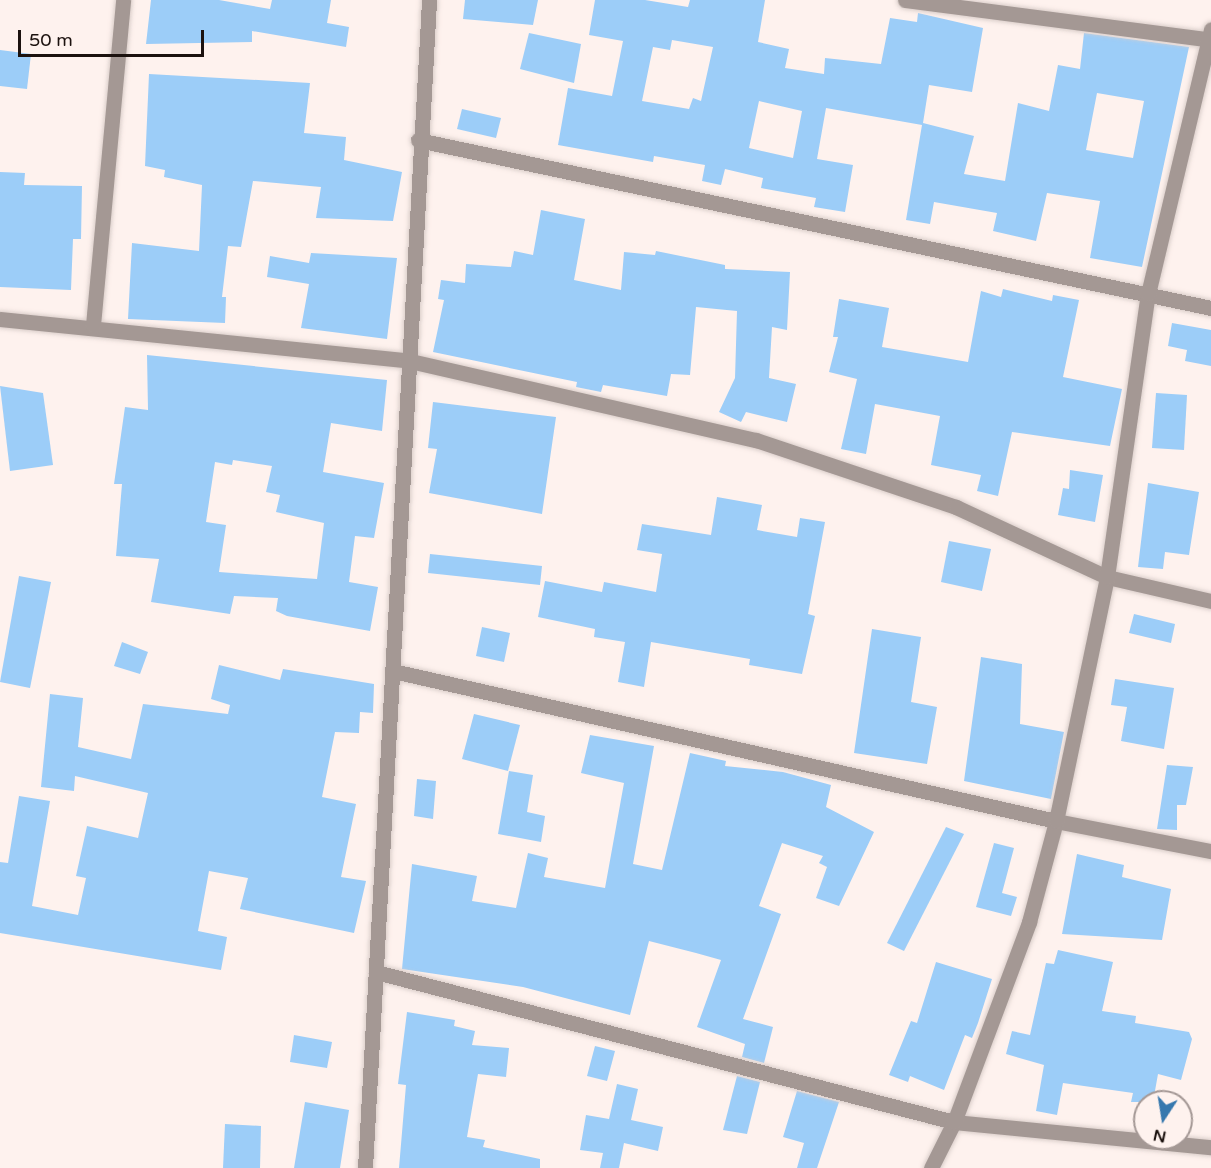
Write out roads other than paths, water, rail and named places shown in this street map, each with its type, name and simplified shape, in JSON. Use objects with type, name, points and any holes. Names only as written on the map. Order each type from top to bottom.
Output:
[{"type":"street","points":[[93,325],[123,0]]},
{"type":"street","points":[[365,1168],[393,671],[418,140],[429,0]]},
{"type":"street","points":[[906,0],[1210,36],[1148,294],[1107,577],[1056,821],[1029,922],[954,1122],[931,1168]]},
{"type":"street","points":[[418,140],[1211,308]]},
{"type":"street","points":[[0,319],[93,325],[406,360],[756,440],[956,507],[1107,577],[1211,601]]},
{"type":"street","points":[[393,671],[1056,821],[1211,851]]},
{"type":"street","points":[[376,972],[954,1122],[1211,1147]]}]
